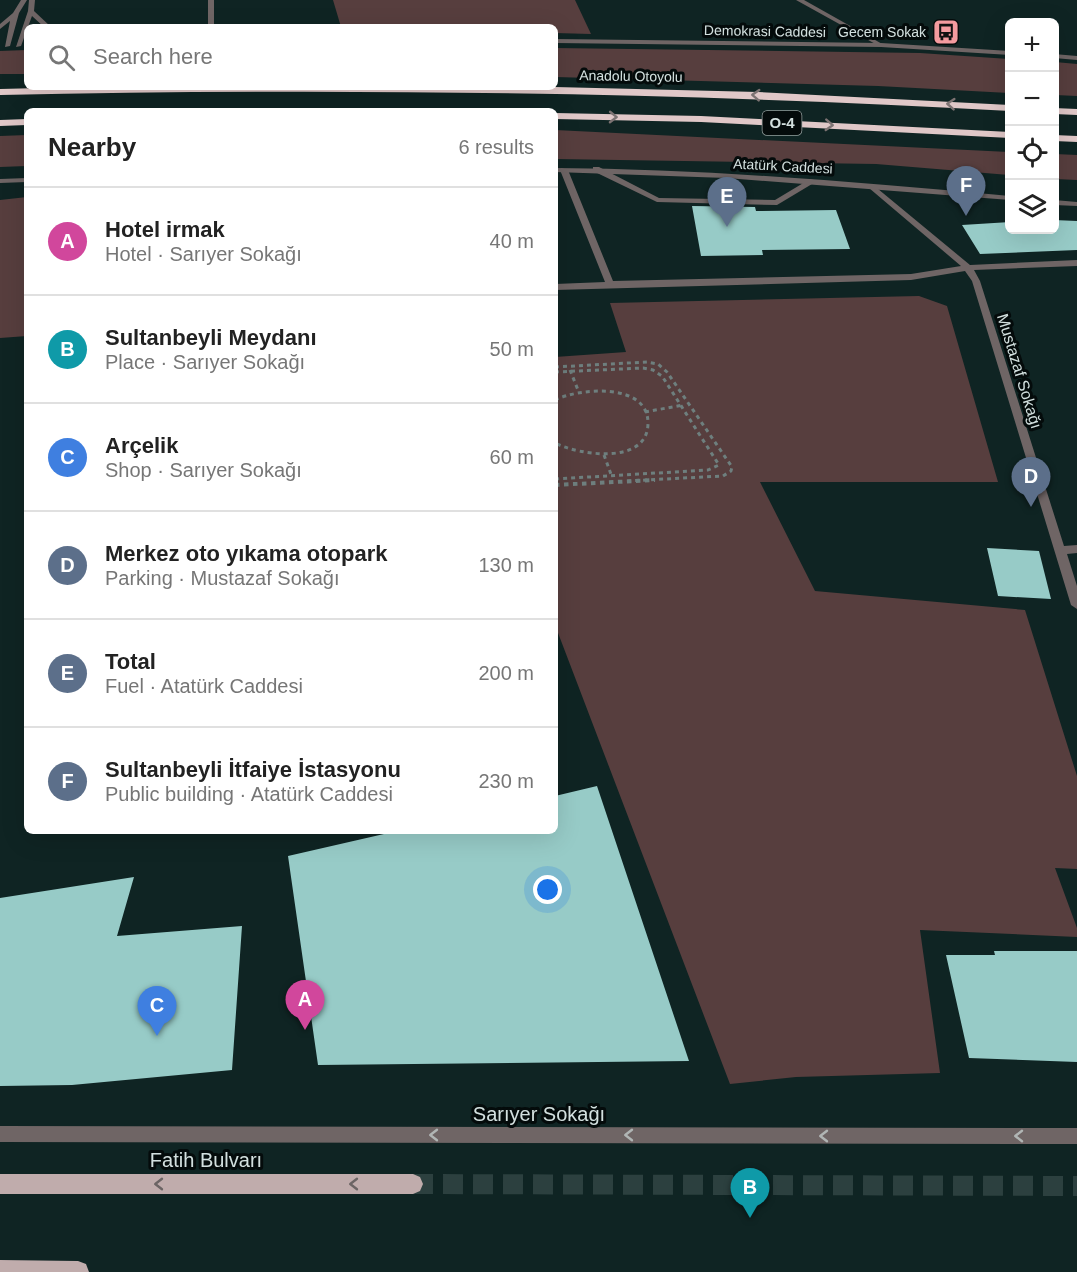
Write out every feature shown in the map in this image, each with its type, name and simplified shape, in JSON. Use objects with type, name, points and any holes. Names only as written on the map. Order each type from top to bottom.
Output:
[{"type":"highway","points":[[0,81],[24,81]]},
{"type":"highway","name":"Anadolu Otoyolu","points":[[558,89],[700,92],[1005,108]]},
{"type":"highway","name":"Anadolu Otoyolu","points":[[0,92],[252,90]]},
{"type":"highway","points":[[1059,111],[1077,112]]},
{"type":"highway","name":"O-4","points":[[558,117],[701,118],[1005,135]]},
{"type":"highway","points":[[0,121],[24,120]]},
{"type":"highway","points":[[1059,138],[1077,139]]},
{"type":"main road","name":"Fatih Bulvarı","points":[[0,1184],[413,1184]]},
{"type":"main road","points":[[0,1271],[78,1272]]},
{"type":"street","points":[[24,0],[16,13],[3,46],[24,45]]},
{"type":"street","points":[[26,24],[32,0]]},
{"type":"street","points":[[211,0],[211,24]]},
{"type":"street","points":[[802,0],[881,45]]},
{"type":"street","points":[[31,11],[45,24]]},
{"type":"street","points":[[0,27],[16,13]]},
{"type":"street","points":[[18,46],[24,30]]},
{"type":"street","name":"Demokrasi Caddesi","points":[[558,41],[881,45],[1005,53]]},
{"type":"street","points":[[1059,56],[1077,58]]},
{"type":"street","points":[[559,170],[610,284]]},
{"type":"street","name":"Atatürk Caddesi","points":[[559,170],[813,180],[1005,198]]},
{"type":"street","points":[[596,170],[657,200],[777,203],[813,180]]},
{"type":"street","points":[[0,181],[24,180]]},
{"type":"street","name":"Mustazaf Sokağı","points":[[872,186],[968,268],[976,281],[1077,605]]},
{"type":"street","points":[[1059,202],[1077,204]]},
{"type":"street","points":[[558,287],[911,277],[968,268],[1077,263]]},
{"type":"street","points":[[1060,550],[1077,549]]},
{"type":"street","name":"Sarıyer Sokağı","points":[[0,1134],[1077,1136]]},
{"type":"path","points":[[558,367],[653,363],[667,372],[730,462],[731,471],[723,476],[558,485]]},
{"type":"path","points":[[569,366],[578,390]]},
{"type":"path","points":[[558,372],[648,368],[662,376],[718,462],[717,467],[558,479]]},
{"type":"path","points":[[558,399],[578,390],[609,391],[625,395],[645,412],[648,423],[645,434],[637,444],[623,451],[604,455],[572,452],[558,445]]},
{"type":"path","points":[[645,412],[689,404]]},
{"type":"path","points":[[604,455],[614,482]]},
{"type":"shaded area","points":[[333,0],[575,0],[591,34],[558,33],[558,24],[340,24]]},
{"type":"shaded area","points":[[558,48],[920,53],[1005,59],[1005,93],[878,86],[558,77]]},
{"type":"shaded area","points":[[24,50],[24,74],[0,74],[0,51]]},
{"type":"shaded area","points":[[1059,62],[1077,64],[1077,96],[1059,95]]},
{"type":"shaded area","points":[[558,130],[1005,152],[1005,175],[876,164],[558,159]]},
{"type":"shaded area","points":[[24,135],[24,166],[0,167],[0,136]]},
{"type":"shaded area","points":[[1059,154],[1077,155],[1077,180],[1059,179]]},
{"type":"shaded area","points":[[24,197],[24,336],[0,338],[0,200]]},
{"type":"shaded area","points":[[919,296],[947,306],[998,482],[760,482],[815,591],[1025,610],[1077,776],[1077,869],[1055,868],[1077,928],[1077,937],[920,930],[940,1073],[796,1077],[730,1084],[558,633],[558,357],[626,352],[610,303]]},
{"type":"building","points":[[692,206],[755,207],[756,211],[836,210],[850,249],[762,250],[763,255],[701,256]]},
{"type":"building","points":[[1059,220],[1077,221],[1077,250],[980,254],[962,225],[1005,222],[1005,234],[1059,234]]},
{"type":"building","points":[[987,548],[1039,551],[1051,599],[998,596]]},
{"type":"building","points":[[597,786],[689,1061],[318,1065],[288,856],[384,834],[558,834],[558,795]]},
{"type":"building","points":[[134,877],[117,936],[242,926],[232,1070],[72,1085],[0,1086],[0,898]]},
{"type":"building","points":[[994,951],[1077,951],[1077,1062],[969,1058],[946,955],[995,955]]},
{"type":"tunnel","points":[[413,1184],[1077,1186]]},
{"type":"place","name":"Gecem Sokak","points":[[946,32]]},
{"type":"place","name":"Sultanbeyli İtfaiye İstasyonu","points":[[966,216]]},
{"type":"place","name":"Total","points":[[727,227]]},
{"type":"place","name":"Merkez oto yıkama otopark","points":[[1031,507]]},
{"type":"place","name":"Hotel irmak","points":[[305,1030]]},
{"type":"place","name":"Arçelik","points":[[157,1036]]},
{"type":"place","name":"Sultanbeyli Meydanı","points":[[750,1218]]}]
